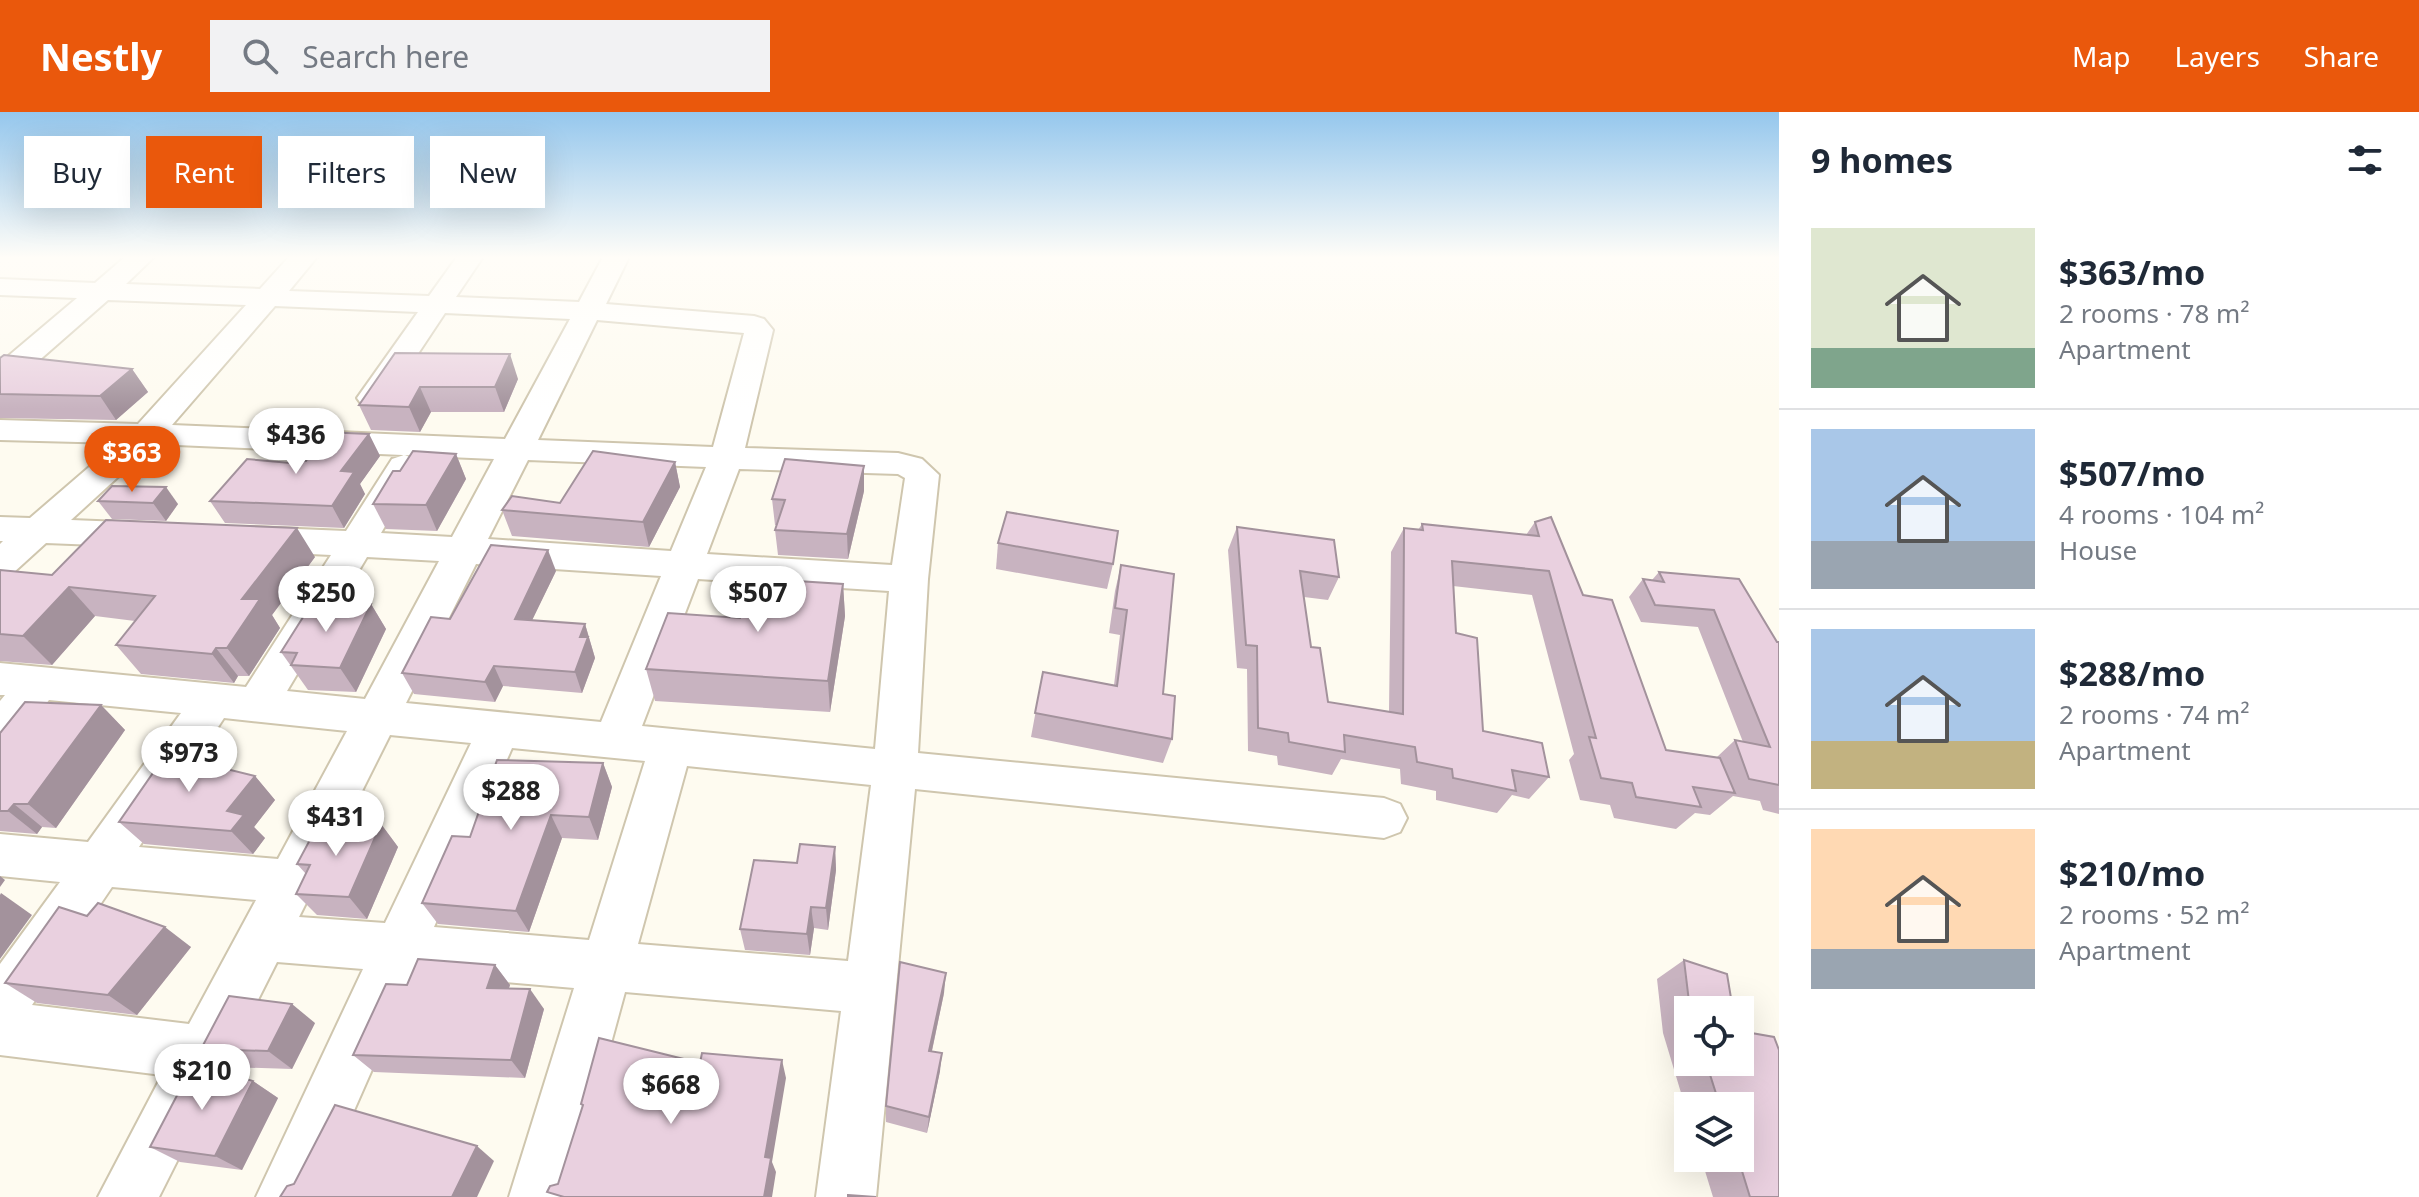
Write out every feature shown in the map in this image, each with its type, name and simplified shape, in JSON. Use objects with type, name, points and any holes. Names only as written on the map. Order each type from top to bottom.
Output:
[{"type":"street","points":[[0,379],[85,308]]},
{"type":"street","points":[[0,564],[148,433],[260,308]]},
{"type":"street","points":[[344,441],[435,308]]},
{"type":"street","points":[[515,308],[743,322],[759,330],[726,459],[615,741]]},
{"type":"street","points":[[128,1197],[590,308]]},
{"type":"street","points":[[0,430],[148,433],[726,459],[898,463],[918,470],[922,475],[909,579],[895,769],[846,1197]]},
{"type":"street","points":[[0,1008],[100,864],[236,702],[359,544],[417,444]]},
{"type":"street","points":[[0,529],[176,536]]},
{"type":"street","points":[[221,538],[467,548],[684,566],[909,579]]},
{"type":"street","points":[[0,731],[20,681],[1384,818]]},
{"type":"street","points":[[286,1197],[499,729]]},
{"type":"street","points":[[539,1197],[671,746]]},
{"type":"street","points":[[0,855],[290,882]]},
{"type":"street","points":[[262,937],[400,946],[870,988]]},
{"type":"street","points":[[0,1028],[202,1053]]},
{"type":"building","points":[[395,353],[510,354],[495,387],[420,387],[409,407],[359,405]]},
{"type":"building","points":[[4,355],[132,369],[100,396],[0,394],[0,358]]},
{"type":"building","points":[[323,432],[369,434],[341,471],[354,472],[332,506],[210,501],[247,459],[290,463],[293,460],[306,461]]},
{"type":"building","points":[[413,451],[456,454],[426,505],[373,504],[393,471],[400,471]]},
{"type":"building","points":[[593,451],[675,462],[643,522],[502,510],[512,496],[560,503]]},
{"type":"building","points":[[785,459],[864,466],[847,534],[775,530],[785,500],[772,499]]},
{"type":"building","points":[[112,486],[166,487],[153,503],[98,501]]},
{"type":"building","points":[[1007,512],[1118,531],[1113,564],[998,543]]},
{"type":"building","points":[[1551,517],[1583,595],[1612,600],[1666,750],[1720,758],[1735,793],[1693,787],[1701,807],[1636,797],[1632,783],[1601,778],[1589,737],[1596,738],[1549,571],[1452,561],[1456,633],[1477,638],[1483,731],[1542,743],[1549,777],[1512,770],[1516,791],[1453,778],[1452,769],[1417,762],[1415,747],[1344,735],[1345,752],[1289,742],[1288,733],[1258,728],[1257,646],[1246,645],[1237,527],[1334,540],[1339,577],[1300,571],[1311,647],[1320,648],[1328,702],[1403,714],[1404,528],[1423,530],[1422,524],[1539,536],[1535,522]]},
{"type":"building","points":[[106,520],[297,528],[242,599],[260,599],[227,648],[216,648],[212,654],[116,645],[155,596],[69,587],[23,636],[0,634],[0,570],[52,575]]},
{"type":"building","points":[[491,545],[548,550],[515,619],[585,624],[580,637],[588,637],[575,672],[494,666],[485,682],[402,673],[431,617],[450,619]]},
{"type":"building","points":[[1121,565],[1174,574],[1163,694],[1175,696],[1172,739],[1035,713],[1043,672],[1117,686],[1127,610],[1115,608]]},
{"type":"building","points":[[1659,572],[1739,579],[1779,642],[1779,785],[1749,779],[1735,740],[1770,747],[1714,610],[1655,605],[1643,579],[1664,582]]},
{"type":"building","points":[[750,578],[843,584],[828,681],[646,669],[668,613],[740,618]]},
{"type":"building","points":[[312,603],[371,604],[340,668],[291,665],[297,653],[281,652]]},
{"type":"building","points":[[25,702],[101,705],[28,804],[14,804],[8,811],[0,811],[0,733]]},
{"type":"building","points":[[173,744],[203,751],[194,761],[255,776],[227,811],[244,815],[231,831],[119,822]]},
{"type":"building","points":[[497,760],[603,763],[589,817],[551,815],[516,911],[422,903],[452,836],[470,837]]},
{"type":"building","points":[[320,821],[381,824],[349,897],[296,894],[310,865],[297,864]]},
{"type":"building","points":[[800,844],[835,847],[826,908],[811,907],[807,934],[740,929],[754,860],[797,863]]},
{"type":"building","points":[[98,903],[165,927],[108,995],[5,983],[59,907],[87,916]]},
{"type":"building","points":[[418,959],[495,965],[487,988],[530,989],[511,1060],[353,1055],[386,984],[407,985]]},
{"type":"building","points":[[1684,960],[1727,974],[1731,996],[1688,996]]},
{"type":"building","points":[[900,962],[946,973],[929,1051],[942,1053],[929,1117],[886,1106]]},
{"type":"building","points":[[229,996],[292,1004],[268,1051],[201,1049]]},
{"type":"building","points":[[1754,1033],[1774,1037],[1779,1050],[1779,1197],[1750,1197],[1742,1172],[1754,1172],[1754,1092],[1716,1092],[1710,1076],[1754,1076]]},
{"type":"building","points":[[599,1038],[700,1063],[702,1053],[782,1060],[765,1157],[771,1158],[764,1197],[564,1197],[547,1192],[550,1186],[558,1184],[583,1105]]},
{"type":"building","points":[[194,1063],[253,1081],[215,1156],[150,1147]]},
{"type":"building","points":[[335,1105],[477,1146],[452,1197],[280,1197],[287,1186],[294,1184]]}]
